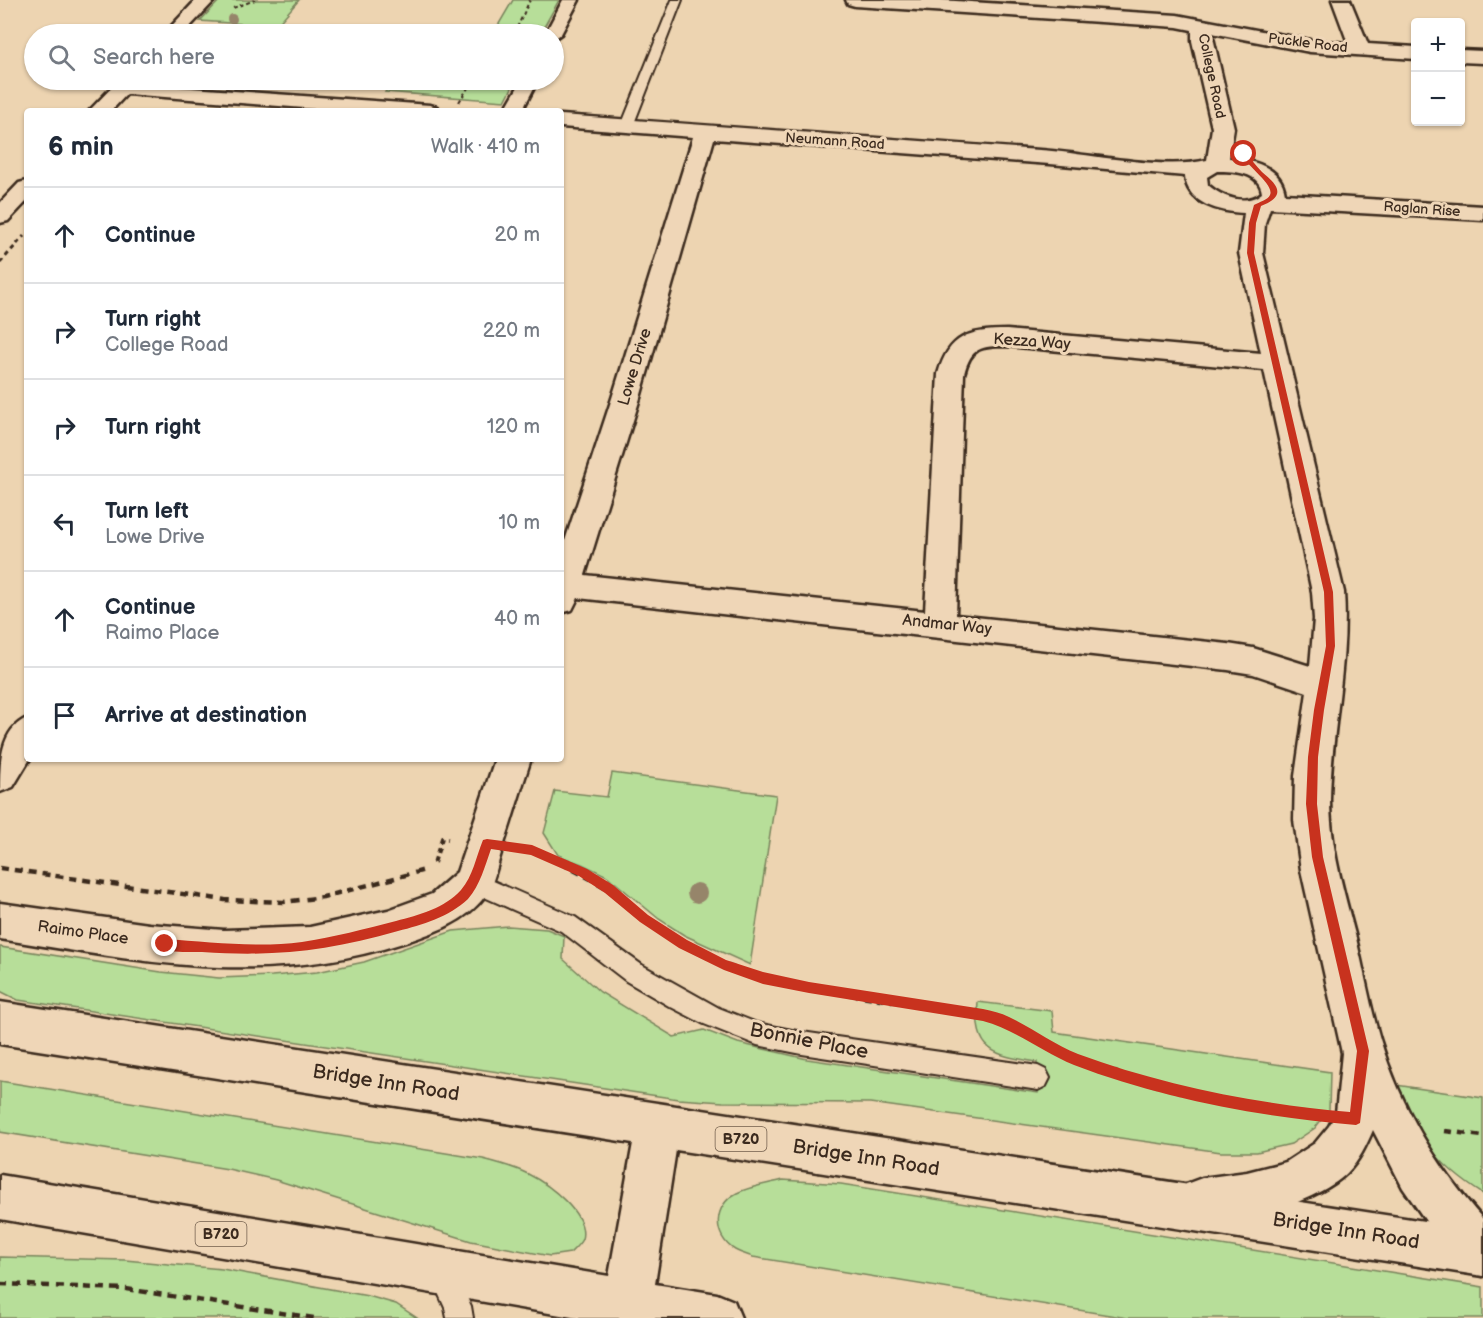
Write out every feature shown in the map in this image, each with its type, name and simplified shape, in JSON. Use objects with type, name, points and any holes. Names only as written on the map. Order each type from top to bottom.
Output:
[{"type":"street","points":[[183,24],[206,0]]},
{"type":"street","points":[[558,24],[571,0]]},
{"type":"street","name":"Puckle Road","points":[[855,0],[1099,8],[1285,42],[1411,53]]},
{"type":"street","points":[[1341,0],[1361,50]]},
{"type":"street","name":"College Road","points":[[1202,25],[1202,41],[1223,128],[1264,190]]},
{"type":"street","points":[[1465,56],[1483,57]]},
{"type":"street","points":[[102,108],[119,90]]},
{"type":"street","points":[[191,90],[387,108]]},
{"type":"street","points":[[515,108],[525,90]]},
{"type":"street","name":"Neumann Road","points":[[564,121],[1050,157],[1206,180]]},
{"type":"street","name":"College Road","points":[[1206,180],[1223,128]]},
{"type":"street","name":"Lowe Drive","points":[[564,590],[626,398],[705,132]]},
{"type":"street","points":[[1206,180],[1238,165],[1264,190]]},
{"type":"street","points":[[1206,180],[1234,206],[1264,190]]},
{"type":"street","points":[[1206,180],[1251,253]]},
{"type":"street","points":[[1264,190],[1253,223],[1251,253],[1329,592],[1330,646],[1313,757],[1312,804],[1324,888],[1363,1051],[1374,1121],[1417,1167],[1444,1208],[1483,1253]]},
{"type":"street","name":"Raglan Rise","points":[[1264,190],[1361,204],[1483,213]]},
{"type":"street","points":[[0,216],[24,191]]},
{"type":"street","name":"Kezza Way","points":[[940,625],[951,374],[956,356],[963,347],[972,341],[1007,338],[1276,363]]},
{"type":"street","name":"Andmar Way","points":[[564,593],[940,625],[1228,657],[1253,661],[1324,684]]},
{"type":"street","points":[[0,776],[24,738]]},
{"type":"street","points":[[473,882],[512,762]]},
{"type":"street","name":"Raimo Place","points":[[0,921],[203,948],[244,950],[301,947],[362,936],[421,919],[448,907],[463,895],[473,882]]},
{"type":"street","name":"Bridge Inn Road","points":[[0,1023],[1483,1253]]},
{"type":"street","points":[[1166,1204],[1233,1197],[1277,1188],[1302,1178],[1324,1165],[1346,1139],[1374,1121]]},
{"type":"street","points":[[626,1313],[658,1126]]},
{"type":"street","name":"B720","points":[[0,1197],[441,1272],[626,1313],[717,1318]]},
{"type":"lane","points":[[627,126],[677,0]]},
{"type":"lane","name":"Bonnie Place","points":[[473,882],[568,924],[634,973],[712,1016],[757,1034],[802,1043],[1038,1078]]},
{"type":"lane","points":[[441,1272],[458,1306],[459,1318]]},
{"type":"path","points":[[519,24],[530,0]]},
{"type":"path","points":[[457,105],[467,90]]},
{"type":"path","points":[[0,263],[24,237]]},
{"type":"path","points":[[0,868],[225,900],[283,902],[323,897],[432,869],[442,838],[532,850],[583,873],[609,889],[644,919],[683,944],[724,964],[763,978],[809,988],[983,1015],[1006,1021],[1048,1047],[1074,1059],[1128,1077],[1232,1102],[1304,1114],[1483,1136]]},
{"type":"path","points":[[0,1284],[126,1289],[314,1318]]},
{"type":"green space","points":[[220,0],[299,0],[278,24],[200,21]]},
{"type":"green space","points":[[513,0],[559,0],[546,24],[499,24]]},
{"type":"green space","points":[[386,90],[511,90],[505,101],[385,92]]},
{"type":"green space","points":[[612,773],[776,795],[750,965],[684,935],[659,919],[607,876],[558,855],[544,833],[555,791],[607,797]]},
{"type":"green space","points":[[508,926],[547,929],[564,936],[563,959],[600,992],[674,1037],[704,1030],[738,1043],[807,1059],[1038,1093],[1037,1062],[998,1053],[983,1041],[979,1031],[978,1002],[1052,1011],[1054,1032],[1330,1072],[1329,1110],[1315,1128],[1291,1144],[1257,1152],[1221,1152],[870,1103],[723,1102],[678,1099],[18,1000],[0,991],[0,947],[161,972],[219,978],[272,976],[317,972],[364,962],[453,931]]},
{"type":"green space","points":[[0,1081],[495,1162],[528,1174],[556,1192],[579,1220],[583,1229],[582,1239],[570,1253],[550,1256],[471,1241],[276,1180],[228,1169],[0,1132]]},
{"type":"green space","points":[[1396,1085],[1483,1098],[1483,1194],[1465,1182],[1439,1159],[1421,1134]]},
{"type":"green space","points":[[783,1180],[841,1184],[1483,1287],[1483,1318],[1128,1318],[753,1257],[727,1244],[722,1237],[718,1221],[723,1205],[729,1198],[754,1187]]},
{"type":"green space","points":[[0,1257],[125,1260],[222,1269],[368,1296],[396,1304],[417,1318],[0,1318]]},
{"type":"route","points":[[165,944],[244,950],[301,947],[362,936],[421,919],[448,907],[463,895],[473,882],[487,844],[532,850],[583,873],[609,889],[644,919],[683,944],[724,964],[763,978],[809,988],[983,1015],[1006,1021],[1048,1047],[1074,1059],[1128,1077],[1232,1102],[1304,1114],[1356,1119],[1363,1051],[1317,857],[1312,804],[1313,757],[1330,646],[1329,592],[1251,253],[1257,205],[1268,201],[1274,195],[1274,188],[1244,154]]}]
